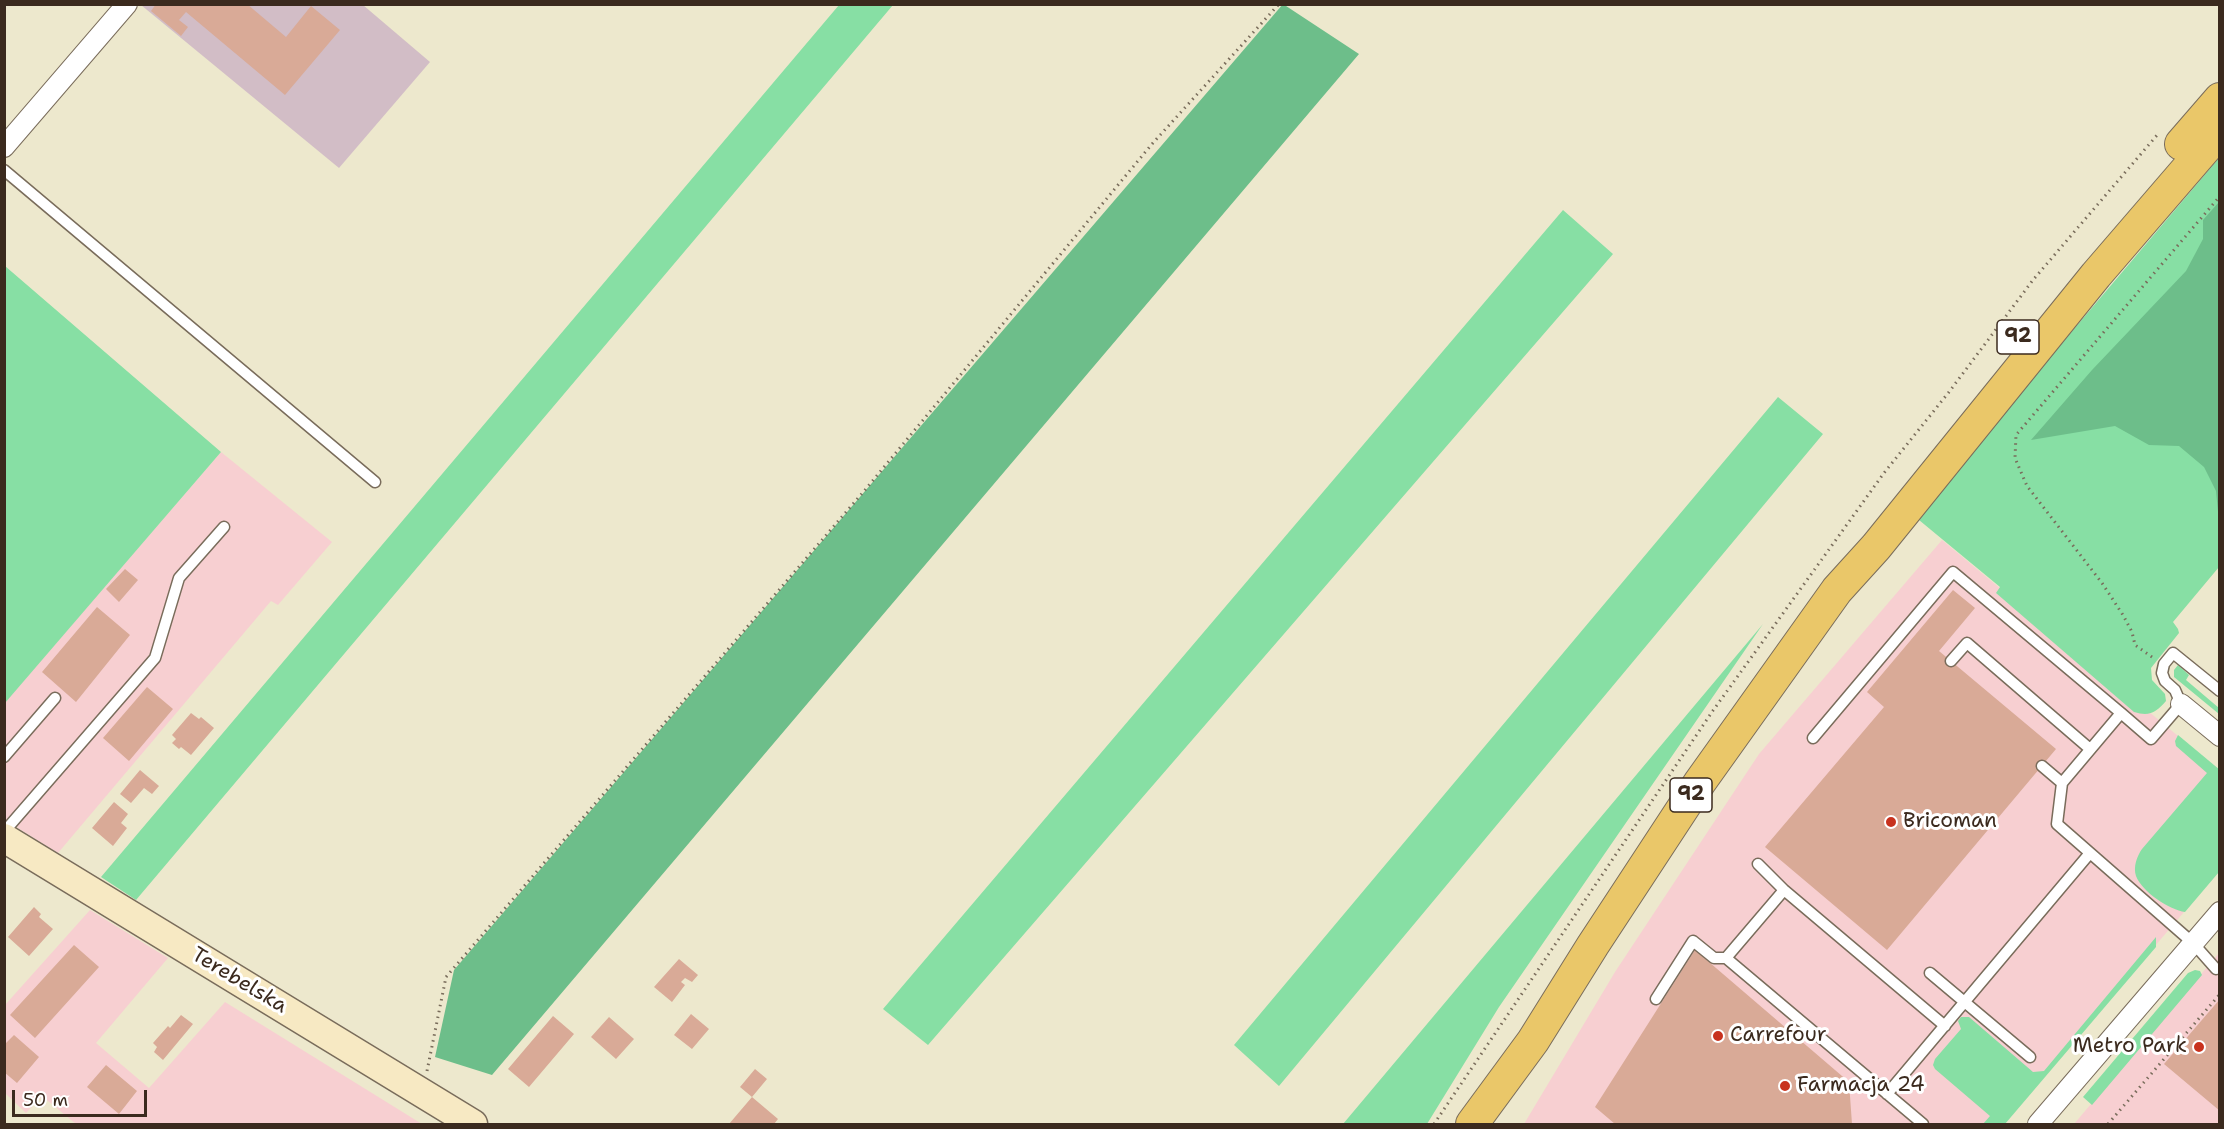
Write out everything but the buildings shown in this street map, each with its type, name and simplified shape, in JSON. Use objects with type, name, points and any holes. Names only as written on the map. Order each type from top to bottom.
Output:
[{"type":"main road","name":"92","points":[[1837,590],[1866,540],[1950,423],[2118,215],[2220,99]]},
{"type":"main road","name":"92","points":[[1472,1125],[1533,1041],[1662,837],[1837,590],[1876,547],[2103,267],[2220,131]]},
{"type":"main road","name":"92","points":[[1493,1125],[1517,1079],[1533,1041]]},
{"type":"street","points":[[4,147],[127,4]]},
{"type":"street","points":[[2181,704],[2220,736]]},
{"type":"street","name":"Terebelska","points":[[4,838],[473,1125]]},
{"type":"street","points":[[2038,1125],[2220,912]]},
{"type":"lane","points":[[4,170],[375,482]]},
{"type":"lane","points":[[4,832],[155,658],[179,578],[224,528]]},
{"type":"lane","points":[[1814,738],[1953,572],[2151,739],[2181,704],[2175,690],[2165,681],[2162,673],[2164,664],[2173,653],[2220,690]]},
{"type":"lane","points":[[1951,661],[1967,643],[2090,749]]},
{"type":"lane","points":[[4,757],[55,698]]},
{"type":"lane","points":[[2121,713],[2062,783],[2057,824],[2193,943],[2216,969]]},
{"type":"lane","points":[[2042,766],[2062,783]]},
{"type":"lane","points":[[1887,1094],[2090,853]]},
{"type":"lane","points":[[1758,864],[1784,890],[1945,1026]]},
{"type":"lane","points":[[1726,958],[1784,890]]},
{"type":"lane","points":[[1656,999],[1694,941],[1714,958],[1726,958],[1923,1125]]},
{"type":"lane","points":[[1930,973],[2030,1057]]},
{"type":"path","points":[[423,1094],[446,977],[858,499],[1152,144],[1279,4]]},
{"type":"path","points":[[2164,664],[2135,645],[2123,615],[2102,583],[2027,486],[2015,458],[2016,435],[2220,196]]},
{"type":"path","points":[[2108,1125],[2220,994]]},
{"type":"shaded area","points":[[141,5],[363,5],[430,62],[339,168]]},
{"type":"shaded area","points":[[221,452],[332,542],[278,605],[271,601],[58,853],[5,820],[4,703]]},
{"type":"shaded area","points":[[1942,540],[2219,770],[2219,871],[2003,1124],[1524,1124],[1615,972],[1759,754]]},
{"type":"shaded area","points":[[90,910],[168,958],[96,1043],[149,1088],[225,1002],[422,1124],[76,1124],[42,1096],[26,1113],[5,1093],[5,1005]]},
{"type":"shaded area","points":[[2219,953],[2219,1124],[2074,1124]]},
{"type":"green space","points":[[1283,4],[1359,54],[492,1075],[435,1057],[454,970]]},
{"type":"green space","points":[[839,5],[893,5],[136,900],[101,877]]},
{"type":"green space","points":[[2219,158],[2219,567],[2173,622],[2179,633],[2151,668],[2152,680],[2165,694],[2166,701],[2159,708],[2144,714],[2134,712],[1996,593],[2000,587],[1919,520],[2023,389]]},
{"type":"green space","points":[[2219,202],[2219,522],[2216,491],[2204,467],[2179,446],[2149,445],[2115,426],[2031,440],[2092,370],[2186,271],[2203,239],[2203,220]]},
{"type":"green space","points":[[1563,210],[1613,254],[928,1045],[883,1009]]},
{"type":"green space","points":[[5,266],[221,452],[5,703]]},
{"type":"green space","points":[[1778,397],[1823,434],[1279,1086],[1234,1045]]},
{"type":"green space","points":[[1763,624],[1499,1007],[1427,1124],[1343,1124]]},
{"type":"green space","points":[[2178,665],[2189,675],[2186,680],[2219,708],[2219,714],[2174,677],[2174,670]]},
{"type":"green space","points":[[2178,735],[2220,770],[2219,872],[2185,912],[2164,904],[2150,894],[2139,882],[2135,869],[2142,849],[2207,773],[2176,746],[2175,741]]},
{"type":"green space","points":[[2156,937],[2156,947],[2005,1124],[1983,1124],[1990,1116],[1935,1069],[1933,1065],[1935,1059],[1961,1029],[1958,1021],[1961,1017],[1969,1017],[2033,1072],[2044,1071]]},
{"type":"green space","points":[[2195,970],[2200,971],[2202,975],[2092,1105],[2083,1097],[2188,973]]},
{"type":"place","name":"Bricoman","points":[[1891,822]]},
{"type":"place","name":"Carrefour","points":[[1718,1036]]},
{"type":"place","name":"Metro Park","points":[[2199,1047]]},
{"type":"place","name":"Farmacja 24","points":[[1785,1086]]}]
